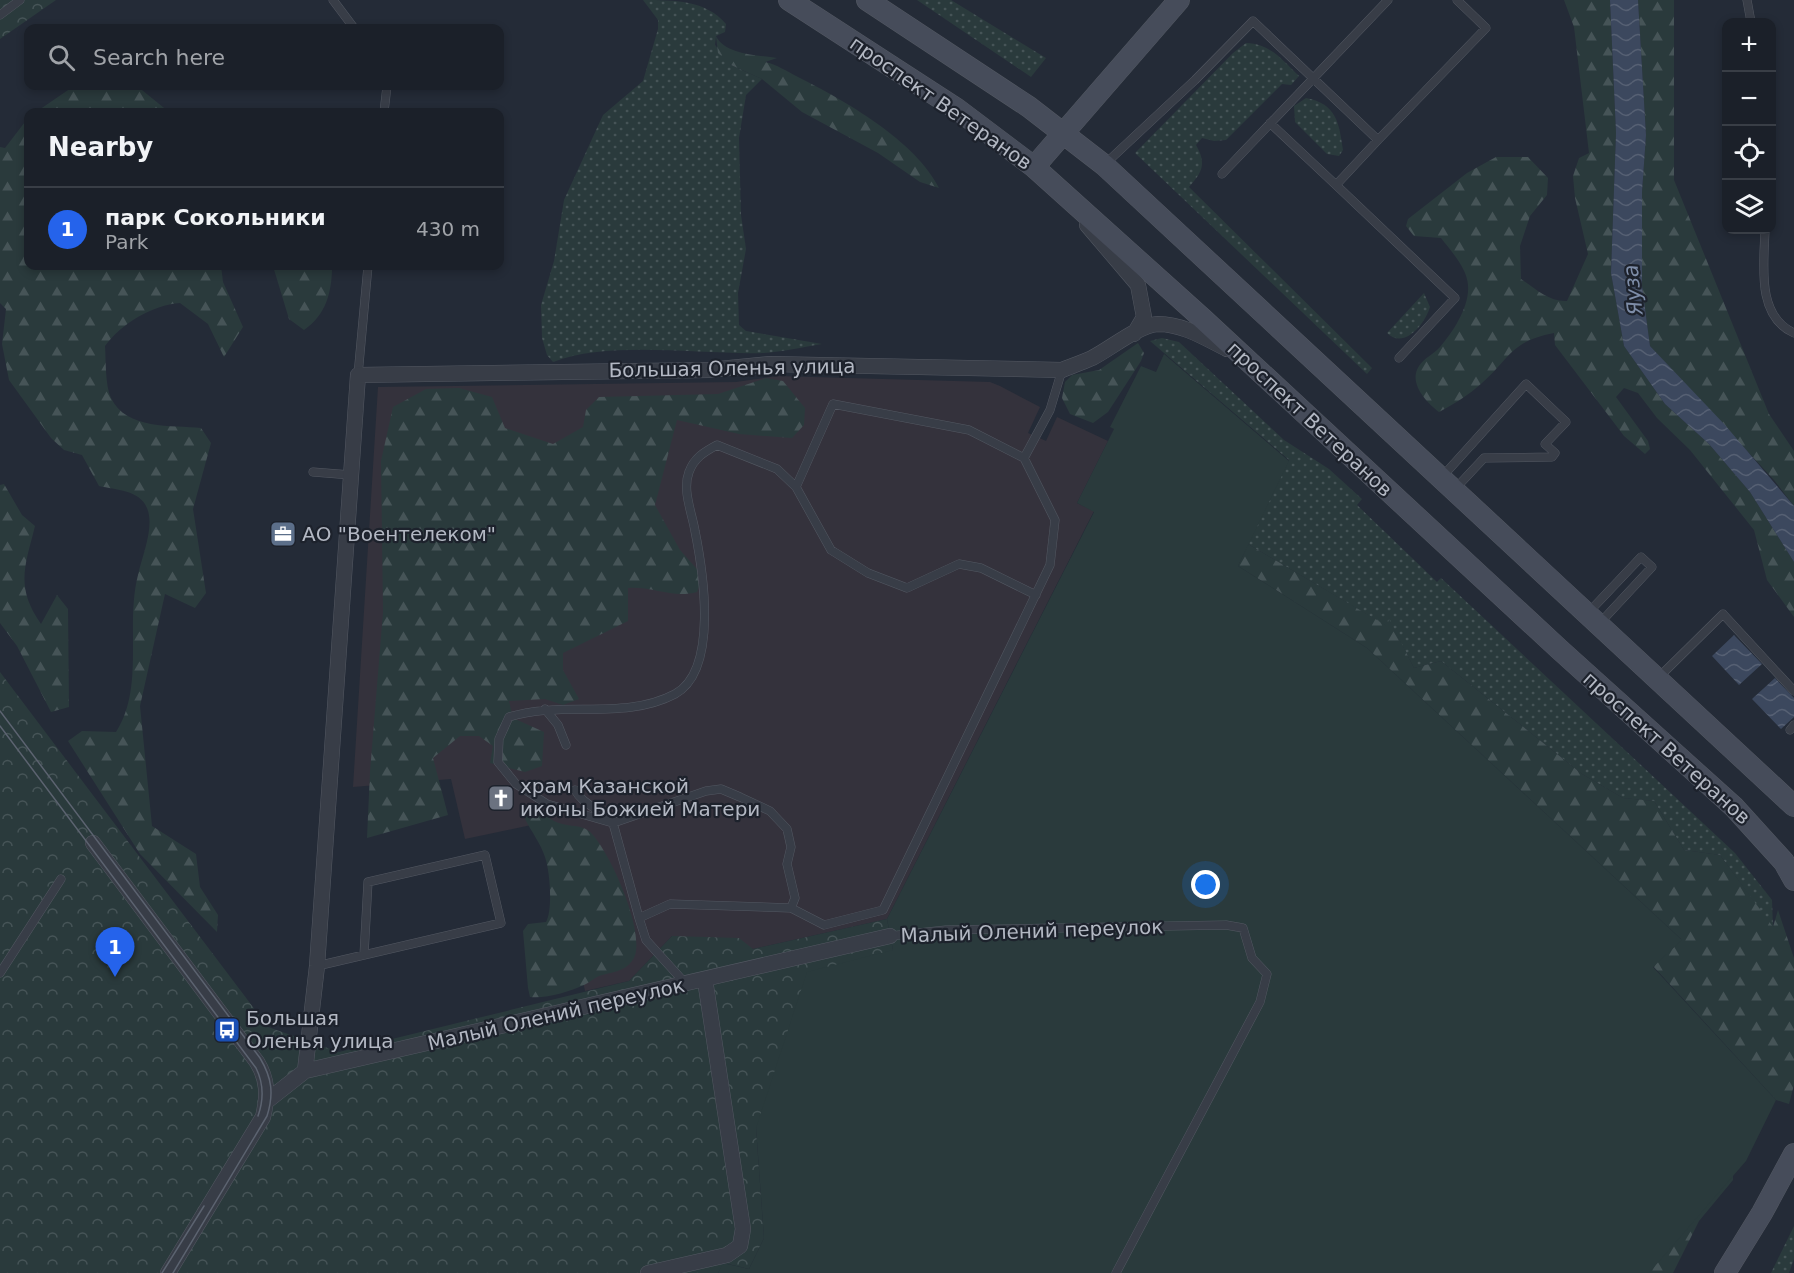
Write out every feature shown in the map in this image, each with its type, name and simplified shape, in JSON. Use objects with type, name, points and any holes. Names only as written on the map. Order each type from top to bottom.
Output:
[{"type":"main road","name":"проспект Ветеранов","points":[[789,0],[957,110],[1040,172],[1550,642],[1734,807],[1784,862],[1794,880]]},
{"type":"main road","points":[[867,0],[955,56],[1064,132],[1104,165],[1448,484],[1656,681],[1794,806]]},
{"type":"main road","points":[[1040,172],[1064,132],[1179,0]]},
{"type":"main road","points":[[1725,1273],[1762,1213],[1794,1154]]},
{"type":"street","points":[[1040,172],[1138,285],[1144,317],[1134,334]]},
{"type":"street","name":"Большая Оленья улица","points":[[358,375],[709,370],[770,364],[1062,370],[1093,358],[1144,327],[1156,324],[1177,326],[1242,357]]},
{"type":"street","points":[[267,1101],[305,1071],[317,966],[358,375]]},
{"type":"street","points":[[93,843],[257,1062],[265,1078],[267,1101],[263,1117],[168,1273]]},
{"type":"street","name":"Малый Олений переулок","points":[[305,1071],[890,936]]},
{"type":"street","points":[[648,1273],[727,1255],[740,1246],[743,1229],[705,980]]},
{"type":"lane","points":[[0,15],[20,0]]},
{"type":"lane","points":[[333,0],[351,24]]},
{"type":"lane","points":[[1221,174],[1388,0]]},
{"type":"lane","points":[[1336,185],[1486,27],[1457,0]]},
{"type":"lane","points":[[1746,0],[1750,18]]},
{"type":"lane","points":[[1104,165],[1195,80],[1253,21],[1378,140]]},
{"type":"lane","points":[[384,108],[387,90]]},
{"type":"lane","points":[[1270,123],[1455,298],[1399,358]]},
{"type":"lane","points":[[1765,234],[1763,273],[1768,304],[1778,325],[1794,333]]},
{"type":"lane","points":[[358,375],[368,270]]},
{"type":"lane","points":[[1024,458],[1050,410],[1062,370]]},
{"type":"lane","points":[[1526,384],[1566,422],[1545,444],[1555,453],[1552,457],[1484,458],[1448,484],[1526,384]]},
{"type":"lane","points":[[639,918],[670,904],[791,908],[824,925],[884,909],[1050,565],[1055,520],[1024,458],[969,430],[833,404],[795,487]]},
{"type":"lane","points":[[791,908],[795,898],[787,864],[791,848],[787,829],[770,811],[760,806],[721,789],[706,791],[613,823],[547,804],[516,784],[498,762],[499,740],[510,717],[545,709],[623,708],[656,702],[677,692],[697,669],[706,617],[702,571],[687,495],[688,474],[699,455],[717,445],[743,453],[777,468],[795,487],[831,550],[867,573],[907,588],[959,564],[981,568],[1036,595]]},
{"type":"lane","points":[[313,472],[351,475]]},
{"type":"lane","points":[[1641,557],[1653,567],[1592,620],[1641,557]]},
{"type":"lane","points":[[1656,681],[1723,614],[1794,691]]},
{"type":"lane","points":[[545,709],[558,725],[566,745]]},
{"type":"lane","points":[[575,790],[580,798],[603,812],[613,823],[646,940],[686,984]]},
{"type":"lane","points":[[317,966],[501,923],[485,855],[368,882],[364,955]]},
{"type":"lane","points":[[0,973],[61,879]]},
{"type":"lane","name":"Малый Олений переулок","points":[[890,936],[946,930],[1226,924],[1243,928],[1252,958],[1267,974],[1260,1002],[1116,1273]]},
{"type":"shaded area","points":[[777,376],[990,382],[1000,386],[1040,407],[1028,433],[1046,441],[1057,417],[1108,441],[1077,503],[1094,511],[887,919],[753,949],[672,936],[629,981],[585,991],[550,821],[465,839],[451,779],[353,787],[378,387],[736,382]]},
{"type":"green space","points":[[0,0],[56,0],[0,39]]},
{"type":"green space","points":[[643,0],[689,3],[709,10],[726,24],[725,32],[716,36],[715,45],[731,65],[762,79],[746,95],[739,138],[741,215],[746,249],[738,293],[739,325],[746,331],[822,344],[763,353],[628,350],[576,355],[553,362],[547,355],[542,338],[541,305],[554,261],[564,200],[603,115],[643,81],[658,29],[658,20]]},
{"type":"green space","points":[[917,0],[951,0],[1046,58],[1031,77]]},
{"type":"green space","points":[[1564,0],[1610,0],[1616,133],[1611,273],[1624,346],[1665,404],[1709,444],[1750,492],[1794,562],[1794,617],[1767,580],[1754,530],[1690,450],[1657,418],[1638,393],[1624,388],[1616,397],[1648,441],[1650,449],[1645,454],[1624,436],[1555,345],[1554,333],[1540,336],[1520,346],[1477,387],[1439,412],[1424,398],[1417,385],[1416,372],[1419,366],[1440,347],[1460,318],[1468,293],[1468,285],[1462,266],[1441,238],[1414,236],[1406,226],[1408,219],[1467,173],[1496,157],[1528,157],[1548,178],[1547,195],[1530,216],[1520,246],[1521,279],[1537,291],[1560,301],[1567,301],[1588,254],[1575,198],[1573,176],[1579,158],[1589,153],[1574,27]]},
{"type":"green space","points":[[1638,0],[1674,0],[1674,180],[1769,414],[1794,451],[1794,506],[1774,480],[1650,346],[1642,286],[1642,192],[1646,135]]},
{"type":"green space","points":[[716,36],[720,42],[734,51],[777,58],[765,62],[778,66],[857,110],[914,154],[939,188],[920,182],[878,153],[802,112],[762,79],[731,65],[718,53]]},
{"type":"green space","points":[[1246,43],[1269,50],[1299,76],[1291,85],[1282,84],[1226,140],[1214,141],[1202,138],[1196,145],[1201,157],[1202,168],[1189,187],[1372,368],[1367,374],[1135,153],[1233,53]]},
{"type":"green space","points":[[68,90],[142,90],[164,108],[42,108]]},
{"type":"green space","points":[[1306,98],[1324,105],[1335,116],[1343,150],[1339,156],[1327,154],[1295,122],[1294,106]]},
{"type":"green space","points":[[24,123],[24,270],[222,270],[223,282],[243,327],[224,357],[208,324],[180,303],[159,307],[138,317],[120,330],[105,346],[108,386],[111,398],[118,408],[127,416],[138,421],[164,426],[201,428],[211,443],[193,509],[206,593],[195,608],[165,594],[140,706],[152,826],[196,854],[200,887],[218,915],[217,932],[140,854],[68,741],[82,731],[116,732],[125,714],[132,676],[135,594],[150,524],[144,502],[133,494],[99,486],[82,455],[64,450],[51,438],[9,380],[2,344],[6,309],[0,303],[0,147],[5,148]]},
{"type":"green space","points":[[274,270],[332,270],[329,294],[323,310],[312,324],[304,330],[289,319]]},
{"type":"green space","points":[[1424,293],[1430,307],[1419,327],[1407,337],[1394,337],[1387,333]]},
{"type":"green space","points":[[1162,338],[1179,342],[1284,440],[1329,469],[1362,499],[1357,505],[1437,582],[1441,578],[1735,853],[1772,900],[1773,928],[1720,855],[1684,850],[1654,801],[1623,798],[1582,774],[1441,661],[1414,668],[1389,620],[1388,627],[1248,544],[1289,460],[1150,341]]},
{"type":"green space","points":[[1138,343],[1144,353],[1141,361],[1108,412],[1093,423],[1070,414],[1062,398],[1065,382],[1072,375],[1099,370]]},
{"type":"green space","points":[[1164,354],[1289,461],[1238,566],[1367,648],[1682,940],[1653,967],[1776,1100],[1746,1161],[1649,1273],[718,1273],[723,1263],[749,1269],[764,1238],[756,1128],[807,972],[893,950],[887,919],[1094,512],[1077,503],[1114,429],[1110,427],[1141,366],[1156,372]]},
{"type":"green space","points":[[766,378],[783,381],[805,408],[804,425],[792,438],[739,434],[677,420],[655,505],[680,550],[703,576],[697,592],[679,594],[628,588],[628,621],[563,653],[563,670],[579,699],[563,705],[545,699],[509,701],[513,718],[544,732],[542,766],[525,772],[490,763],[493,746],[479,736],[460,736],[433,758],[448,815],[367,838],[383,612],[381,461],[393,407],[426,389],[459,388],[492,397],[505,428],[553,444],[583,427],[586,410],[599,397],[718,394]]},
{"type":"green space","points":[[4,484],[22,515],[35,526],[24,576],[28,599],[33,611],[41,624],[57,595],[68,609],[69,707],[51,712],[17,646],[0,623],[0,485]]},
{"type":"green space","points":[[1248,544],[1387,626],[1389,619],[1414,668],[1441,661],[1582,774],[1623,798],[1654,801],[1684,850],[1720,855],[1773,927],[1778,910],[1794,958],[1794,1085],[1789,1104],[1776,1100],[1653,966],[1681,939],[1367,648],[1238,566]]},
{"type":"green space","points":[[0,672],[268,1027],[339,1052],[629,981],[672,936],[739,938],[753,949],[887,919],[893,950],[756,1128],[764,1238],[749,1269],[724,1263],[718,1273],[0,1273]]},
{"type":"green space","points":[[532,803],[558,823],[577,826],[589,831],[597,841],[607,856],[625,894],[636,934],[636,950],[629,965],[571,990],[536,997],[530,997],[528,988],[523,931],[528,924],[546,922],[550,909],[550,890],[545,857],[525,819]]},
{"type":"green space","points":[[1733,1173],[1733,1180],[1699,1221],[1673,1273],[1637,1273]]},
{"type":"green space","points":[[1794,1226],[1794,1259],[1789,1273],[1771,1273]]},
{"type":"water","name":"Яуза","points":[[1610,0],[1638,0],[1646,135],[1642,192],[1642,286],[1650,346],[1725,425],[1794,506],[1794,562],[1750,492],[1709,444],[1665,404],[1624,346],[1611,273],[1616,133]]},
{"type":"water","points":[[1734,635],[1762,664],[1739,685],[1712,656]]},
{"type":"water","points":[[1775,678],[1794,698],[1794,717],[1781,729],[1752,699]]},
{"type":"tram line","points":[[0,711],[260,1058],[267,1072],[271,1093],[267,1116],[173,1273]]},
{"type":"tram line","points":[[0,726],[256,1068],[261,1080],[262,1092],[258,1116]]},
{"type":"tram line","points":[[162,1273],[204,1206]]},
{"type":"place","name":"АО \"Воентелеком\"","points":[[283,534]]},
{"type":"place","name":"храм Казанской иконы Божией Матери","points":[[501,798]]},
{"type":"place","name":"парк Сокольники","points":[[115,977]]},
{"type":"place","name":"Большая Оленья улица","points":[[227,1030]]}]
